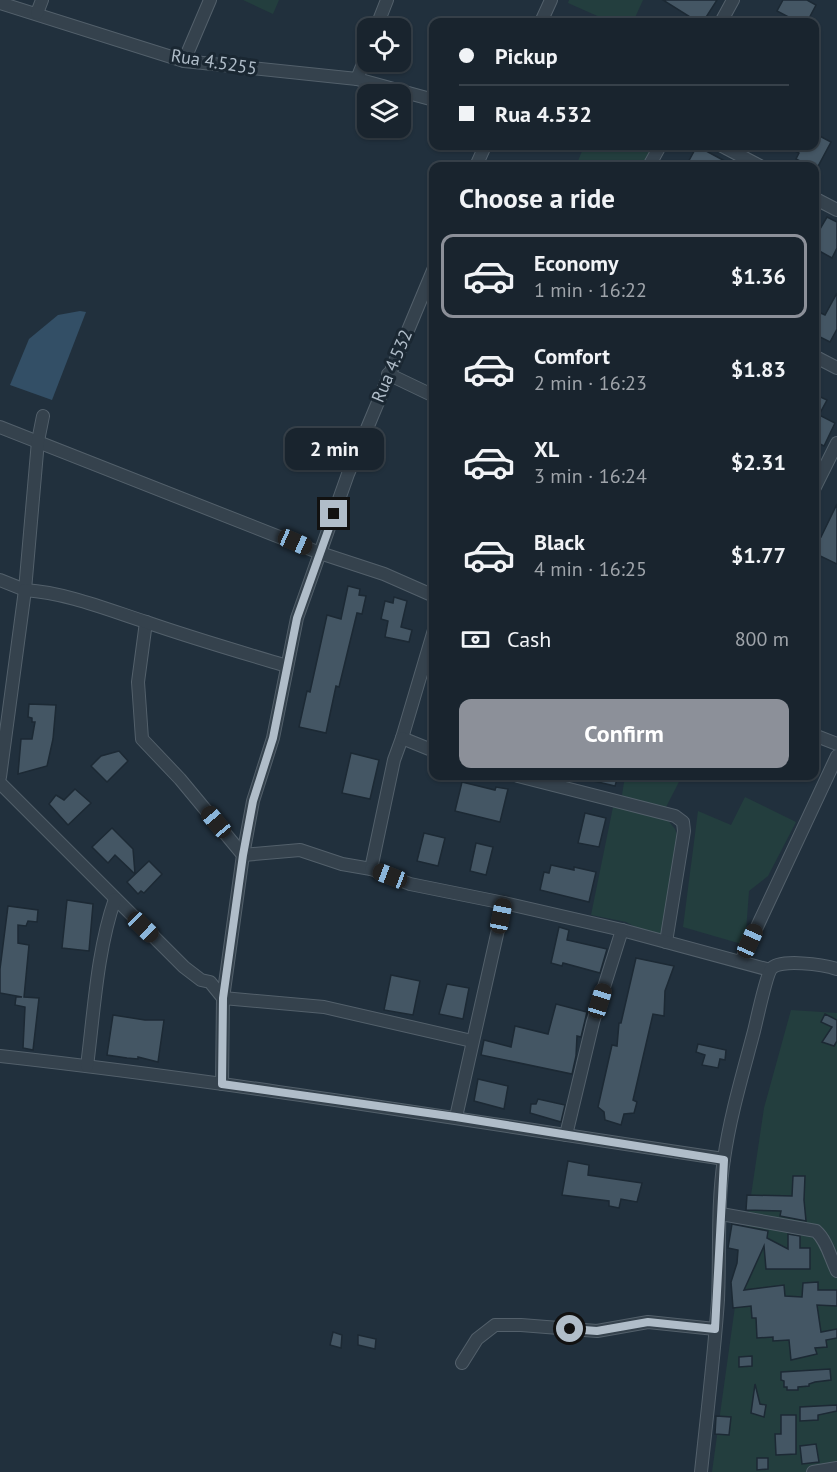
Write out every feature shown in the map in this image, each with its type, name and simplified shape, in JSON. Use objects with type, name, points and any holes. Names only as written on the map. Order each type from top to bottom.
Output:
[{"type":"street","points":[[37,13],[42,0]]},
{"type":"street","points":[[184,61],[210,0]]},
{"type":"street","points":[[380,18],[387,0]]},
{"type":"street","points":[[543,18],[551,0]]},
{"type":"street","points":[[723,18],[733,0]]},
{"type":"street","name":"Rua 4.5255","points":[[0,3],[184,61],[357,79],[429,99]]},
{"type":"street","points":[[357,79],[360,72]]},
{"type":"street","points":[[730,150],[752,162]]},
{"type":"street","points":[[819,201],[837,210]]},
{"type":"street","name":"Rua 4.532","points":[[222,1084],[223,998],[243,855],[253,801],[273,738],[297,618],[348,474],[429,279]]},
{"type":"street","points":[[819,359],[837,369]]},
{"type":"street","points":[[388,374],[429,394]]},
{"type":"street","points":[[0,777],[25,590],[38,441],[43,416]]},
{"type":"street","points":[[0,427],[429,593]]},
{"type":"street","points":[[819,479],[837,443]]},
{"type":"street","points":[[0,580],[25,590],[40,591],[87,602],[288,666]]},
{"type":"street","points":[[146,622],[138,682],[142,739],[180,779],[243,855],[300,850],[342,864],[371,869],[410,884],[622,930],[770,970]]},
{"type":"street","points":[[371,869],[394,760],[429,647]]},
{"type":"street","points":[[819,737],[837,744]]},
{"type":"street","points":[[402,738],[429,749]]},
{"type":"street","points":[[741,961],[837,756]]},
{"type":"street","points":[[534,780],[675,816],[683,822],[684,831],[666,942]]},
{"type":"street","points":[[0,783],[194,976],[210,982],[223,998],[324,1007],[472,1041]]},
{"type":"street","points":[[87,1066],[101,960],[109,916],[115,899]]},
{"type":"street","points":[[456,1117],[504,903]]},
{"type":"street","points":[[566,1135],[593,1022],[622,930]]},
{"type":"street","points":[[701,1472],[715,1329],[724,1160],[741,1078],[770,970],[776,965],[807,964],[825,965],[837,969]]},
{"type":"street","points":[[0,1056],[456,1117],[724,1160]]},
{"type":"street","points":[[721,1214],[816,1231],[824,1238],[837,1271]]},
{"type":"street","points":[[462,1363],[477,1339],[495,1325],[597,1331],[648,1322],[715,1329]]},
{"type":"street","points":[[813,1472],[837,1468]]},
{"type":"green space","points":[[243,0],[279,0],[273,14]]},
{"type":"green space","points":[[569,0],[643,0],[635,18],[602,18],[568,3]]},
{"type":"green space","points":[[582,150],[650,150],[644,162],[578,162]]},
{"type":"green space","points":[[624,780],[680,780],[666,807],[642,804],[622,795]]},
{"type":"green space","points":[[745,797],[796,822],[768,876],[749,891],[745,945],[683,927],[698,811],[731,825]]},
{"type":"green space","points":[[613,807],[667,819],[675,829],[678,837],[662,934],[641,930],[626,922],[591,915]]},
{"type":"green space","points":[[791,1010],[837,1013],[837,1472],[712,1472],[764,1108]]},
{"type":"water","points":[[86,312],[52,400],[10,385],[29,339],[58,315]]},
{"type":"building","points":[[663,0],[717,0],[706,18],[692,18]]},
{"type":"building","points":[[783,0],[807,0],[816,5],[809,18],[790,18],[777,11]]},
{"type":"building","points":[[819,136],[831,142],[819,164],[819,162],[802,162],[796,159],[799,153],[793,150],[819,150]]},
{"type":"building","points":[[695,150],[704,150],[727,162],[688,162]]},
{"type":"building","points":[[827,217],[837,222],[837,248],[832,258],[819,251],[819,231]]},
{"type":"building","points":[[837,293],[837,329],[830,342],[819,336],[819,312],[825,315]]},
{"type":"building","points":[[819,396],[827,400],[819,415]]},
{"type":"building","points":[[819,415],[835,423],[824,446],[819,444]]},
{"type":"building","points":[[837,504],[837,564],[819,555],[819,536],[821,537]]},
{"type":"building","points":[[348,586],[360,589],[359,595],[366,596],[362,614],[357,613],[339,687],[336,686],[326,733],[299,727],[307,691],[310,692],[327,615],[341,619]]},
{"type":"building","points":[[394,597],[407,601],[401,627],[412,630],[409,642],[385,637],[388,621],[381,619],[385,601],[393,603]]},
{"type":"building","points":[[29,704],[56,705],[53,739],[47,766],[18,774],[21,739],[32,739],[35,722],[28,717]]},
{"type":"building","points":[[119,751],[128,761],[107,782],[91,766],[101,756]]},
{"type":"building","points":[[351,753],[379,760],[370,799],[342,793]]},
{"type":"building","points":[[589,780],[617,780],[615,786]]},
{"type":"building","points":[[462,782],[495,790],[496,787],[508,789],[500,822],[455,811]]},
{"type":"building","points":[[75,789],[91,803],[68,825],[49,804],[56,795],[64,800]]},
{"type":"building","points":[[585,813],[606,818],[599,847],[578,843]]},
{"type":"building","points":[[112,828],[133,849],[135,874],[115,855],[108,863],[92,847]]},
{"type":"building","points":[[424,833],[445,838],[438,866],[417,861]]},
{"type":"building","points":[[476,843],[493,847],[486,875],[470,871]]},
{"type":"building","points":[[149,861],[162,874],[144,893],[141,891],[138,894],[127,882]]},
{"type":"building","points":[[551,865],[596,872],[589,902],[540,890],[544,872],[549,873]]},
{"type":"building","points":[[67,900],[93,904],[89,951],[62,948]]},
{"type":"building","points":[[8,906],[38,910],[37,922],[28,921],[26,926],[18,925],[18,943],[29,945],[24,997],[39,998],[33,1050],[23,1048],[25,1007],[15,1005],[16,997],[22,997],[0,993],[0,969]]},
{"type":"building","points":[[559,927],[569,930],[567,940],[607,949],[600,973],[563,963],[562,966],[551,963]]},
{"type":"building","points":[[636,958],[674,966],[665,991],[664,1016],[653,1014],[633,1100],[637,1102],[634,1113],[624,1114],[621,1125],[605,1120],[604,1112],[598,1107],[612,1045],[617,1046],[619,1023],[621,1023]]},
{"type":"building","points":[[391,975],[420,981],[413,1015],[384,1010]]},
{"type":"building","points":[[447,984],[469,988],[463,1019],[439,1014]]},
{"type":"building","points":[[556,1004],[587,1012],[581,1037],[577,1036],[572,1074],[481,1055],[484,1040],[511,1047],[515,1026],[548,1034]]},
{"type":"building","points":[[825,1014],[837,1020],[837,1041],[834,1046],[822,1042],[832,1027],[821,1022]]},
{"type":"building","points":[[113,1015],[145,1020],[164,1020],[158,1062],[138,1057],[138,1059],[107,1055]]},
{"type":"building","points":[[698,1044],[726,1050],[725,1060],[720,1059],[718,1068],[702,1065],[705,1055],[696,1052]]},
{"type":"building","points":[[478,1079],[508,1086],[504,1109],[474,1101]]},
{"type":"building","points":[[538,1099],[565,1105],[561,1122],[530,1113],[531,1104],[536,1104]]},
{"type":"building","points":[[568,1161],[589,1165],[588,1175],[642,1183],[637,1202],[621,1199],[619,1208],[609,1206],[609,1201],[562,1195]]},
{"type":"building","points":[[793,1176],[805,1176],[806,1221],[780,1216],[781,1211],[746,1210],[747,1195],[792,1196]]},
{"type":"building","points":[[732,1224],[768,1231],[767,1238],[788,1249],[788,1234],[800,1236],[800,1248],[810,1248],[810,1269],[766,1269],[764,1246],[744,1290],[784,1285],[785,1296],[802,1297],[803,1283],[818,1282],[818,1290],[837,1290],[837,1306],[817,1305],[821,1332],[837,1329],[837,1338],[826,1340],[827,1347],[815,1348],[817,1354],[791,1360],[789,1340],[773,1341],[773,1337],[757,1338],[756,1318],[752,1318],[751,1306],[733,1308],[731,1282],[737,1263],[738,1250],[728,1248]]},
{"type":"building","points":[[333,1332],[342,1335],[341,1348],[330,1345]]},
{"type":"building","points":[[358,1335],[376,1339],[375,1349],[358,1345]]},
{"type":"building","points":[[752,1356],[752,1366],[739,1367],[739,1357]]},
{"type":"building","points":[[830,1369],[831,1380],[798,1387],[798,1390],[787,1390],[787,1387],[784,1387],[784,1381],[781,1380],[781,1372]]},
{"type":"building","points":[[755,1384],[760,1404],[766,1405],[764,1417],[751,1413]]},
{"type":"building","points":[[837,1405],[837,1411],[818,1415],[818,1420],[800,1421],[800,1407]]},
{"type":"building","points":[[781,1415],[796,1415],[796,1454],[776,1455],[775,1434],[781,1434]]},
{"type":"building","points":[[716,1416],[731,1417],[729,1435],[715,1434]]},
{"type":"building","points":[[816,1444],[819,1462],[802,1464],[800,1446]]},
{"type":"building","points":[[757,1458],[768,1458],[768,1469],[757,1470]]},
{"type":"route","points":[[334,514],[297,618],[273,738],[253,801],[223,998],[222,1084],[456,1117],[724,1160],[715,1329],[648,1322],[597,1331],[570,1329]]}]
